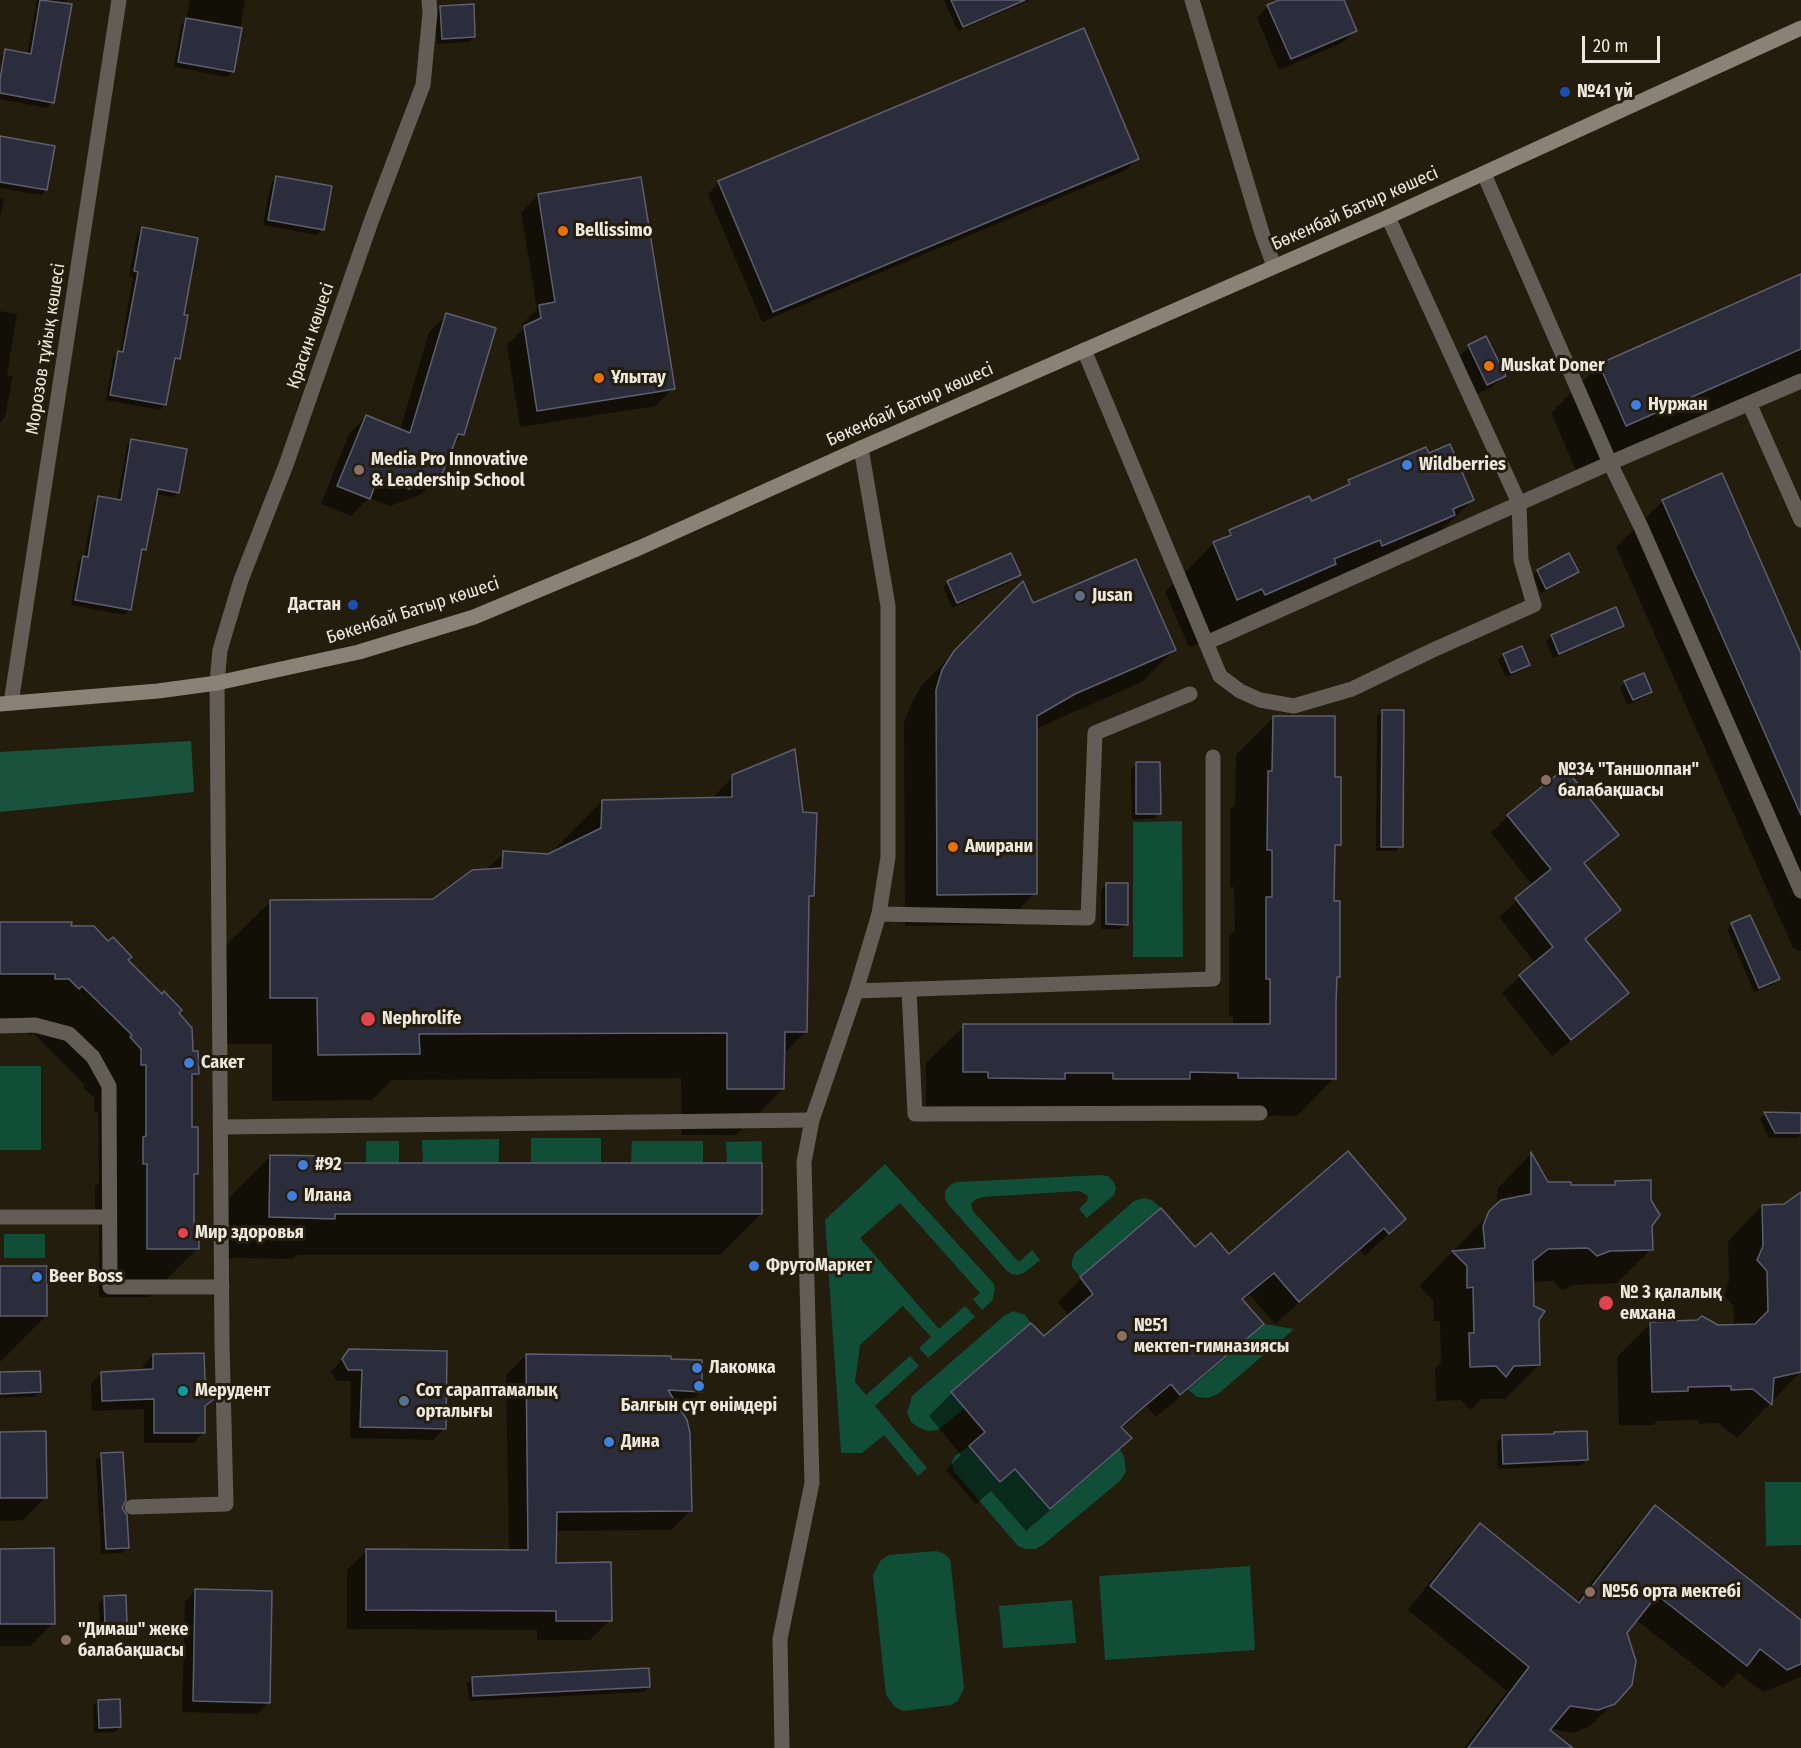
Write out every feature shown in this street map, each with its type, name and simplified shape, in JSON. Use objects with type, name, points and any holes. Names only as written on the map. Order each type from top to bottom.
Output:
[{"type":"main road","name":"Бөкенбай Батыр көшесі","points":[[5,703],[143,693],[217,682],[359,652],[474,616],[639,548],[1388,217],[1801,28]]},
{"type":"street","name":"Морозов тұйық көшесі","points":[[5,703],[119,0]]},
{"type":"street","name":"Красин көшесі","points":[[132,1507],[226,1504],[217,682],[220,650],[241,580],[286,465],[372,219],[423,85],[430,13],[429,0]]},
{"type":"street","points":[[1192,0],[1274,266]]},
{"type":"street","points":[[1484,174],[1801,891]]},
{"type":"street","points":[[1084,350],[1220,676],[1240,691],[1260,700],[1294,706],[1352,689],[1534,605],[1521,560],[1519,503],[1388,217]]},
{"type":"street","points":[[1206,643],[1519,503],[1801,381]]},
{"type":"street","points":[[1749,403],[1801,520]]},
{"type":"street","points":[[782,1748],[780,1639],[812,1483],[804,1162],[812,1120],[856,991],[879,914],[888,856],[888,606],[861,448]]},
{"type":"street","points":[[879,914],[1088,918],[1095,733],[1190,694]]},
{"type":"street","points":[[856,991],[1213,979],[1214,757]]},
{"type":"street","points":[[909,990],[915,1114],[1260,1113]]},
{"type":"street","points":[[0,1026],[35,1024],[69,1034],[93,1057],[109,1086],[110,1287],[222,1287]]},
{"type":"street","points":[[221,1127],[812,1120]]},
{"type":"street","points":[[0,1217],[109,1217]]},
{"type":"green space","points":[[191,741],[194,792],[0,812],[0,752]]},
{"type":"green space","points":[[1182,821],[1183,957],[1133,957],[1133,822]]},
{"type":"green space","points":[[0,1066],[41,1066],[41,1150],[0,1150]]},
{"type":"green space","points":[[531,1138],[601,1138],[601,1163],[531,1163]]},
{"type":"green space","points":[[499,1139],[499,1163],[423,1163],[422,1140]]},
{"type":"green space","points":[[366,1141],[399,1141],[399,1163],[366,1163]]},
{"type":"green space","points":[[632,1141],[703,1141],[703,1163],[631,1163]]},
{"type":"green space","points":[[762,1141],[762,1163],[727,1163],[726,1142]]},
{"type":"green space","points":[[885,1164],[994,1284],[995,1290],[992,1301],[982,1310],[973,1299],[980,1293],[900,1203],[860,1238],[939,1329],[965,1306],[975,1317],[928,1358],[919,1348],[931,1337],[903,1306],[860,1345],[855,1382],[866,1395],[910,1356],[919,1366],[875,1406],[927,1468],[918,1476],[884,1435],[862,1453],[841,1453],[825,1220]]},
{"type":"green space","points":[[1108,1176],[1114,1182],[1116,1189],[1114,1195],[1087,1218],[1079,1209],[1087,1201],[1088,1196],[1080,1191],[983,1197],[971,1204],[973,1211],[1019,1262],[1032,1250],[1040,1260],[1018,1275],[1007,1271],[945,1198],[945,1191],[957,1182]]},
{"type":"green space","points":[[1144,1198],[1152,1200],[1161,1208],[1080,1277],[1072,1267],[1075,1253],[1134,1201]]},
{"type":"green space","points":[[4,1234],[45,1234],[45,1258],[4,1258]]},
{"type":"green space","points":[[1013,1311],[1025,1315],[1031,1323],[951,1392],[965,1408],[938,1430],[928,1431],[911,1422],[907,1413],[912,1396],[1004,1316]]},
{"type":"green space","points":[[1264,1324],[1294,1329],[1218,1394],[1208,1398],[1197,1397],[1187,1389]]},
{"type":"green space","points":[[969,1446],[1000,1482],[1020,1465],[1050,1508],[1120,1449],[1124,1456],[1126,1472],[1120,1481],[1043,1545],[1035,1549],[1026,1549],[1018,1546],[953,1470],[952,1462],[955,1456]]},
{"type":"green space","points":[[1765,1482],[1801,1482],[1801,1545],[1766,1546]]},
{"type":"green space","points":[[936,1551],[950,1559],[964,1688],[958,1701],[951,1705],[903,1711],[895,1707],[886,1695],[873,1575],[881,1560],[889,1555]]},
{"type":"green space","points":[[1250,1566],[1255,1650],[1105,1660],[1099,1576]]},
{"type":"green space","points":[[1072,1600],[1076,1643],[1003,1648],[999,1606]]},
{"type":"building","points":[[40,0],[72,4],[54,103],[0,93],[5,49],[31,54]]},
{"type":"building","points":[[951,0],[1025,0],[963,27]]},
{"type":"building","points":[[1279,0],[1344,0],[1357,31],[1291,59],[1267,5]]},
{"type":"building","points":[[474,4],[475,37],[442,39],[440,6]]},
{"type":"building","points":[[186,18],[242,28],[234,72],[178,62]]},
{"type":"building","points":[[1084,28],[1139,159],[773,312],[718,181]]},
{"type":"building","points":[[0,136],[55,146],[47,190],[0,182]]},
{"type":"building","points":[[276,176],[332,186],[324,230],[268,220]]},
{"type":"building","points":[[641,177],[675,389],[537,411],[524,326],[541,318],[539,305],[555,302],[538,194]]},
{"type":"building","points":[[142,227],[198,238],[184,315],[188,315],[180,359],[175,358],[166,405],[110,395],[118,351],[123,352],[138,272],[134,271]]},
{"type":"building","points":[[1801,274],[1801,349],[1626,426],[1599,364]]},
{"type":"building","points":[[446,313],[496,328],[464,435],[458,434],[441,477],[409,489],[378,477],[370,499],[337,486],[366,415],[410,433]]},
{"type":"building","name":"Muskat Doner","points":[[1486,336],[1506,376],[1487,385],[1468,345]]},
{"type":"building","points":[[131,439],[187,449],[179,493],[158,489],[146,550],[142,549],[131,610],[75,600],[83,556],[88,557],[98,496],[121,500]]},
{"type":"building","points":[[1450,444],[1474,500],[1453,509],[1455,515],[1382,546],[1380,540],[1334,559],[1336,564],[1265,595],[1262,589],[1237,600],[1213,542],[1231,535],[1229,530],[1309,496],[1312,501],[1350,484],[1348,480],[1426,447],[1429,453]]},
{"type":"building","points":[[1722,473],[1801,653],[1801,815],[1662,500]]},
{"type":"building","points":[[1011,553],[1021,575],[957,603],[947,581]]},
{"type":"building","points":[[1569,553],[1579,572],[1546,589],[1537,570]]},
{"type":"building","points":[[1136,559],[1176,650],[1075,694],[1037,716],[1037,894],[937,895],[936,690],[942,670],[954,651],[1023,581],[1033,603]]},
{"type":"building","points":[[1616,607],[1624,626],[1559,654],[1551,635]]},
{"type":"building","points":[[1522,646],[1530,665],[1511,673],[1503,654]]},
{"type":"building","points":[[1644,673],[1652,692],[1633,700],[1624,681]]},
{"type":"building","points":[[1382,710],[1404,710],[1403,847],[1381,847]]},
{"type":"building","points":[[1273,716],[1335,716],[1335,777],[1341,777],[1341,845],[1335,845],[1334,901],[1340,901],[1336,1079],[1238,1078],[1238,1073],[1190,1072],[1190,1079],[1113,1079],[1113,1073],[1065,1073],[1065,1079],[988,1078],[988,1072],[963,1072],[963,1024],[1270,1024],[1270,979],[1266,979],[1266,897],[1272,897],[1272,850],[1267,850],[1268,771],[1272,771]]},
{"type":"building","points":[[795,749],[803,812],[817,813],[814,896],[809,896],[807,1032],[785,1032],[784,1089],[727,1089],[727,1033],[419,1034],[420,1054],[318,1055],[317,998],[270,998],[270,900],[433,899],[472,870],[502,868],[503,851],[548,854],[601,828],[602,800],[732,797],[732,775]]},
{"type":"building","points":[[1136,762],[1160,762],[1161,814],[1136,814]]},
{"type":"building","points":[[1565,768],[1619,835],[1584,863],[1621,910],[1585,939],[1629,993],[1571,1040],[1519,975],[1553,947],[1515,898],[1551,869],[1507,815]]},
{"type":"building","points":[[1106,883],[1128,883],[1128,925],[1106,924]]},
{"type":"building","points":[[1750,915],[1780,979],[1759,988],[1731,923]]},
{"type":"building","points":[[0,922],[72,922],[71,926],[94,926],[108,941],[113,937],[132,957],[128,960],[162,994],[164,991],[182,1010],[179,1013],[192,1028],[193,1051],[198,1051],[199,1074],[192,1074],[192,1127],[198,1127],[198,1174],[194,1174],[194,1228],[199,1228],[199,1249],[147,1249],[147,1164],[143,1164],[143,1137],[146,1136],[146,1065],[141,1065],[141,1049],[130,1037],[132,1035],[82,986],[79,989],[69,979],[55,979],[55,974],[0,974]]},
{"type":"building","points":[[1764,1112],[1801,1113],[1801,1133],[1775,1133]]},
{"type":"building","points":[[1348,1151],[1406,1219],[1389,1234],[1384,1228],[1299,1302],[1274,1273],[1242,1299],[1264,1324],[1180,1395],[1171,1384],[1146,1405],[1121,1427],[1132,1438],[1050,1509],[1015,1469],[1000,1482],[969,1446],[985,1432],[951,1392],[1031,1323],[1044,1336],[1093,1294],[1080,1277],[1161,1208],[1195,1247],[1211,1233],[1229,1254]]},
{"type":"building","points":[[1531,1152],[1548,1182],[1571,1182],[1571,1185],[1615,1185],[1615,1181],[1651,1180],[1651,1200],[1660,1215],[1652,1226],[1653,1250],[1610,1251],[1597,1256],[1588,1248],[1548,1249],[1533,1261],[1534,1306],[1545,1311],[1539,1320],[1540,1365],[1514,1366],[1506,1377],[1496,1366],[1470,1367],[1469,1333],[1474,1333],[1473,1287],[1467,1288],[1467,1266],[1452,1251],[1485,1248],[1483,1226],[1489,1211],[1501,1200],[1531,1194]]},
{"type":"building","points":[[270,1155],[336,1156],[336,1163],[762,1163],[762,1214],[335,1214],[335,1219],[269,1217]]},
{"type":"building","points":[[1801,1192],[1801,1372],[1774,1378],[1772,1405],[1753,1389],[1731,1390],[1731,1386],[1688,1387],[1688,1391],[1652,1392],[1650,1322],[1697,1320],[1702,1316],[1718,1325],[1755,1324],[1768,1311],[1767,1271],[1757,1260],[1763,1246],[1762,1205],[1784,1204]]},
{"type":"building","points":[[0,1266],[47,1266],[47,1316],[0,1316]]},
{"type":"building","name":"Сот сараптамалық орталығы","points":[[349,1349],[447,1351],[446,1429],[360,1427],[362,1370],[348,1370],[342,1359]]},
{"type":"building","name":"Мерудент","points":[[204,1353],[205,1379],[213,1388],[213,1400],[205,1406],[205,1433],[154,1433],[154,1399],[102,1401],[101,1372],[153,1369],[153,1354]]},
{"type":"building","points":[[526,1354],[671,1356],[671,1359],[702,1360],[702,1392],[668,1390],[687,1420],[690,1433],[692,1511],[557,1512],[556,1563],[611,1562],[612,1621],[556,1621],[556,1611],[366,1610],[366,1549],[528,1550]]},
{"type":"building","points":[[40,1371],[41,1392],[0,1394],[0,1372]]},
{"type":"building","points":[[46,1431],[47,1498],[0,1498],[0,1432]]},
{"type":"building","points":[[1587,1431],[1588,1460],[1503,1464],[1502,1435]]},
{"type":"building","points":[[123,1452],[126,1500],[122,1508],[127,1515],[129,1548],[106,1549],[101,1453]]},
{"type":"building","points":[[1655,1505],[1801,1620],[1801,1664],[1787,1670],[1760,1649],[1747,1666],[1657,1595],[1627,1633],[1636,1661],[1632,1685],[1615,1704],[1598,1710],[1570,1706],[1550,1730],[1573,1748],[1468,1748],[1529,1667],[1430,1586],[1480,1523],[1579,1603]]},
{"type":"building","points":[[54,1548],[55,1624],[0,1624],[0,1549]]},
{"type":"building","points":[[195,1589],[272,1591],[270,1703],[193,1701]]},
{"type":"building","points":[[126,1595],[127,1624],[105,1625],[104,1596]]},
{"type":"building","points":[[649,1668],[650,1687],[473,1696],[472,1677]]},
{"type":"building","points":[[120,1699],[121,1727],[99,1728],[98,1700]]},
{"type":"place","name":"№41 үй","points":[[1565,92]]},
{"type":"place","name":"Bellissimo","points":[[563,231]]},
{"type":"place","name":"Muskat Doner","points":[[1489,366]]},
{"type":"place","name":"Ұлытау","points":[[599,378]]},
{"type":"place","name":"Нуржан","points":[[1636,405]]},
{"type":"place","name":"Wildberries","points":[[1407,465]]},
{"type":"place","name":"Media Pro Innovative & Leadership School","points":[[359,470]]},
{"type":"place","name":"Jusan","points":[[1080,596]]},
{"type":"place","name":"Дастан","points":[[353,605]]},
{"type":"place","name":"№34 \"Таншолпан\" балабақшасы","points":[[1546,780]]},
{"type":"place","name":"Амирани","points":[[953,847]]},
{"type":"place","name":"Nephrolife","points":[[368,1019]]},
{"type":"place","name":"Сакет","points":[[189,1063]]},
{"type":"place","name":"#92","points":[[303,1165]]},
{"type":"place","name":"Илана","points":[[292,1196]]},
{"type":"place","name":"Мир здоровья","points":[[183,1233]]},
{"type":"place","name":"ФрутоМаркет","points":[[754,1266]]},
{"type":"place","name":"Beer Boss","points":[[37,1277]]},
{"type":"place","name":"№ 3 қалалық емхана","points":[[1606,1303]]},
{"type":"place","name":"№51 мектеп-гимназиясы","points":[[1122,1336]]},
{"type":"place","name":"Лакомка","points":[[697,1368]]},
{"type":"place","name":"Балғын сүт өнімдері","points":[[699,1386]]},
{"type":"place","name":"Мерудент","points":[[183,1391]]},
{"type":"place","name":"Сот сараптамалық орталығы","points":[[404,1401]]},
{"type":"place","name":"Дина","points":[[609,1442]]},
{"type":"place","name":"№56 орта мектебі","points":[[1590,1592]]},
{"type":"place","name":"\"Димаш\" жеке балабақшасы","points":[[66,1640]]}]
